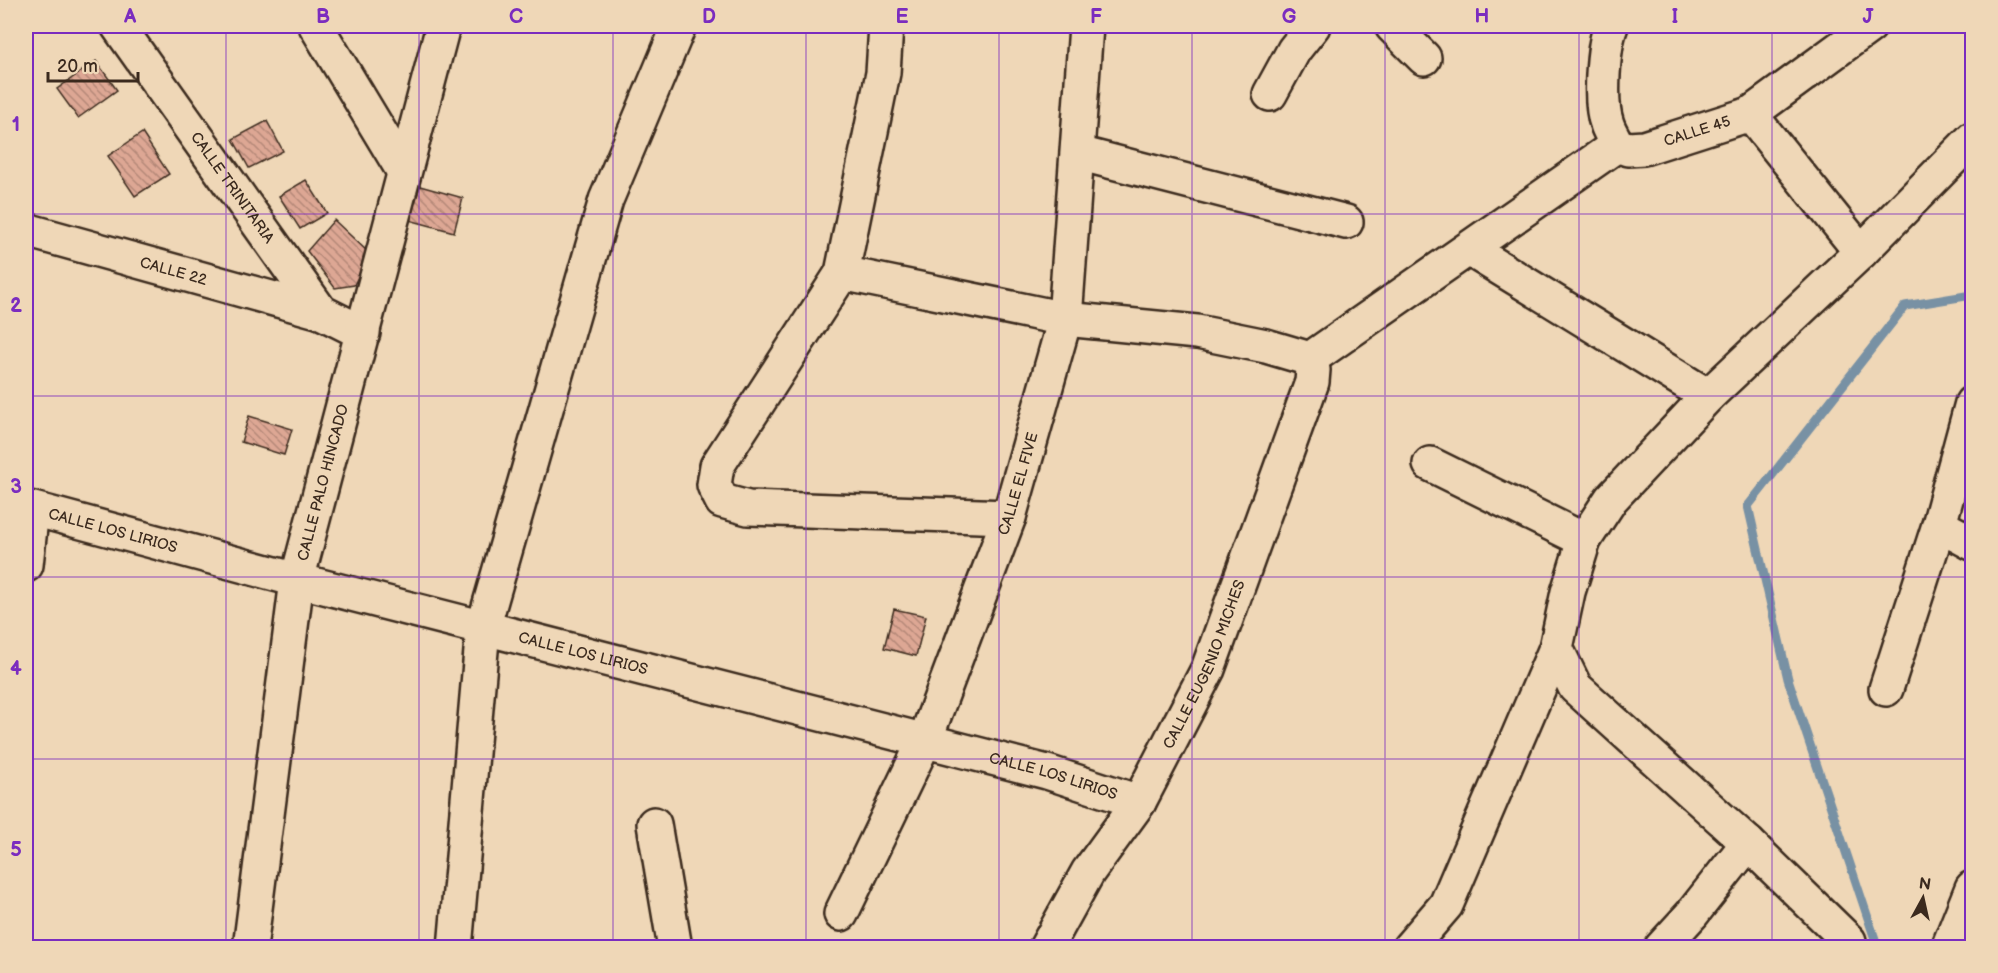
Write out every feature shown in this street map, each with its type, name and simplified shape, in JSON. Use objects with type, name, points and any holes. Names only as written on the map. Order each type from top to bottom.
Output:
[{"type":"street","name":"CALLE TRINITARIA","points":[[118,26],[321,312],[363,333]]},
{"type":"street","points":[[316,26],[404,172]]},
{"type":"street","name":"CALLE PALO HINCADO","points":[[250,948],[297,580],[443,26]]},
{"type":"street","points":[[455,948],[483,628],[606,200],[679,26]]},
{"type":"street","points":[[886,26],[883,73],[842,273],[717,466],[714,485],[722,501],[748,508],[1009,518]]},
{"type":"street","name":"CALLE EL FIVE","points":[[841,914],[925,740],[1009,518],[1065,319],[1086,26]]},
{"type":"street","points":[[1270,94],[1294,50],[1313,26]]},
{"type":"street","points":[[1392,26],[1424,58]]},
{"type":"street","points":[[842,273],[1065,319],[1197,332],[1266,346],[1310,360],[1617,145],[1606,122],[1603,81],[1607,35],[1611,26]]},
{"type":"street","name":"CALLE 45","points":[[1617,145],[1628,149],[1644,148],[1750,114],[1870,26]]},
{"type":"street","points":[[1750,114],[1861,252]]},
{"type":"street","points":[[1409,948],[1446,905],[1556,648],[1568,592],[1584,540],[1611,499],[1708,396],[1861,252],[1972,140]]},
{"type":"street","points":[[1078,153],[1346,222]]},
{"type":"street","name":"CALLE 22","points":[[26,231],[321,312]]},
{"type":"street","points":[[1469,249],[1708,396]]},
{"type":"street","name":"CALLE EUGENIO MICHES","points":[[1046,948],[1088,872],[1139,802],[1208,669],[1312,382],[1313,370],[1310,360]]},
{"type":"street","points":[[1886,689],[1939,525],[1972,403]]},
{"type":"street","points":[[1430,464],[1584,540]]},
{"type":"street","points":[[26,565],[29,508]]},
{"type":"street","name":"CALLE LOS LIRIOS","points":[[29,508],[297,580],[1047,772],[1139,802]]},
{"type":"street","points":[[1939,525],[1972,543]]},
{"type":"street","points":[[1556,648],[1575,687],[1748,843],[1849,941]]},
{"type":"street","points":[[654,824],[675,948]]},
{"type":"street","points":[[1661,948],[1692,914],[1748,843]]},
{"type":"street","points":[[1948,948],[1972,888]]},
{"type":"building","points":[[96,61],[117,90],[78,118],[57,89]]},
{"type":"building","points":[[267,121],[283,151],[249,168],[233,139]]},
{"type":"building","points":[[142,133],[169,174],[135,196],[108,156]]},
{"type":"building","points":[[306,180],[327,213],[300,229],[279,196]]},
{"type":"building","points":[[420,186],[463,198],[454,232],[409,220]]},
{"type":"building","points":[[334,220],[369,253],[354,285],[335,288],[307,251]]},
{"type":"building","points":[[249,416],[292,429],[284,455],[241,442]]},
{"type":"building","points":[[894,609],[926,616],[916,656],[884,648]]},
{"type":"waterway","points":[[1878,948],[1788,679],[1748,506],[1905,306],[1972,295]]}]
